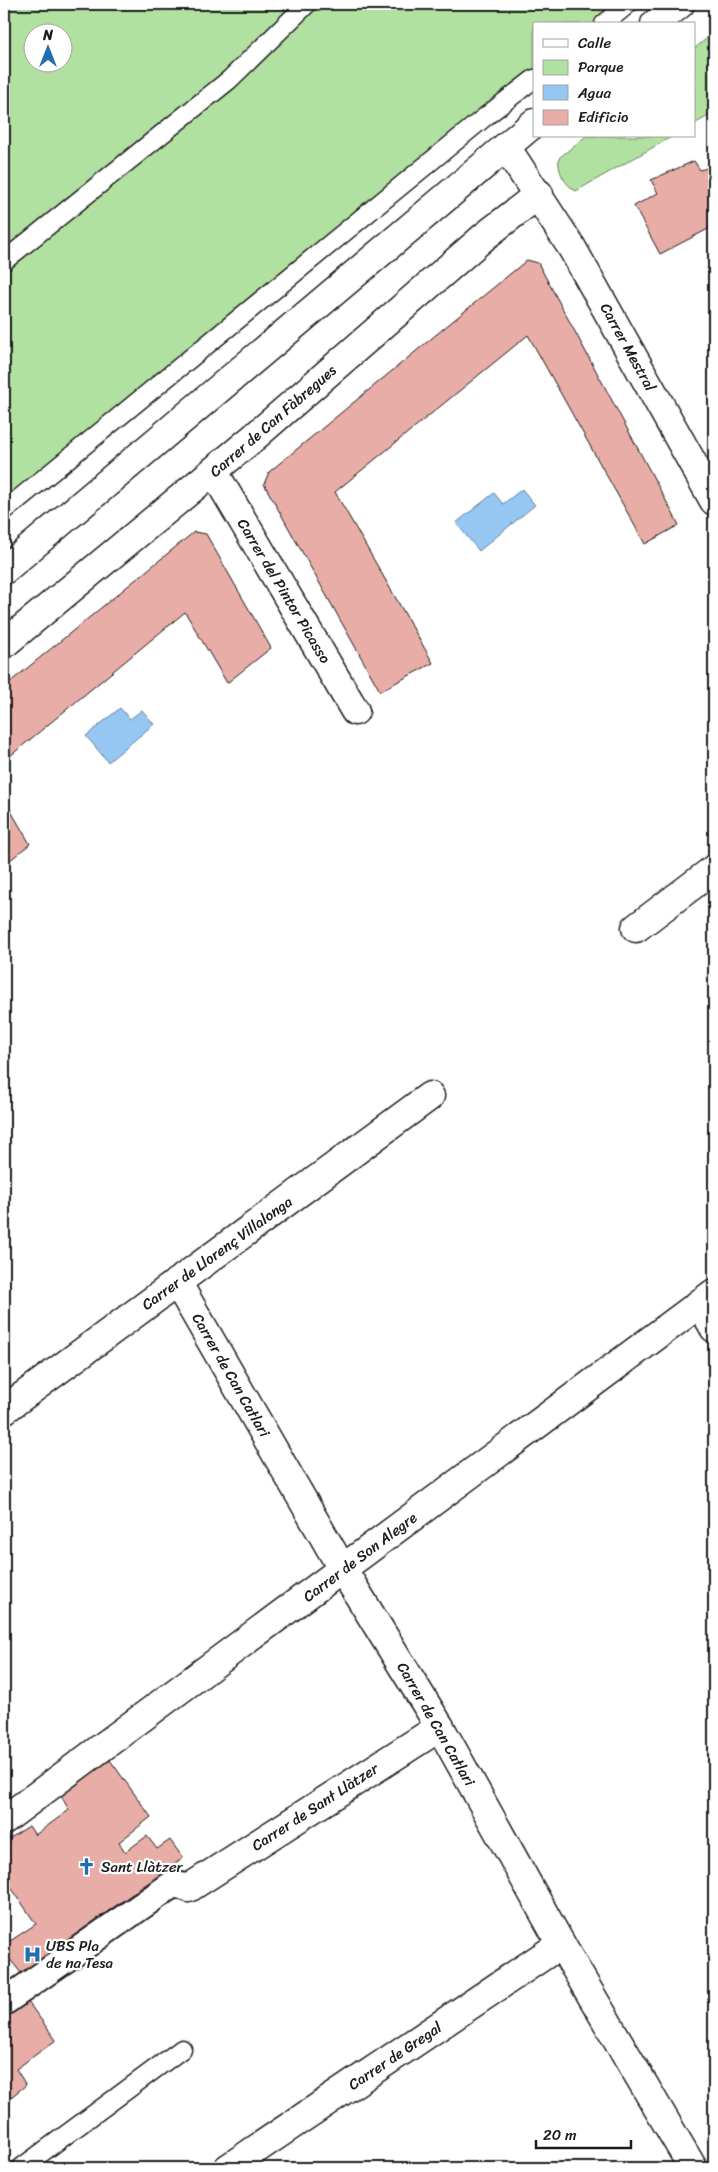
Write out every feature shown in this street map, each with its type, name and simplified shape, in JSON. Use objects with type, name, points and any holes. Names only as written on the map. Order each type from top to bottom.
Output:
[{"type":"street","points":[[658,22],[680,4]]},
{"type":"street","points":[[4,570],[533,124]]},
{"type":"street","name":"Carrer Mestral","points":[[506,147],[539,194],[572,248],[714,502]]},
{"type":"street","name":"Carrer de Can Fàbregues","points":[[4,644],[214,472],[485,236],[539,194]]},
{"type":"street","name":"Carrer del Pintor Picasso","points":[[214,472],[355,711]]},
{"type":"street","points":[[636,928],[714,869]]},
{"type":"street","name":"Carrer de Llorenç Villalonga","points":[[4,1410],[430,1096]]},
{"type":"street","name":"Carrer de Can Catlari","points":[[178,1282],[343,1570],[440,1727],[561,1944],[693,2168]]},
{"type":"street","points":[[707,1298],[714,1328]]},
{"type":"street","name":"Carrer de Son Alegre","points":[[4,1820],[707,1298]]},
{"type":"street","name":"Carrer de Sant Llàtzer","points":[[189,1888],[440,1727]]},
{"type":"street","points":[[4,2002],[173,1884],[189,1888]]},
{"type":"street","name":"Carrer de Gregal","points":[[228,2168],[561,1944]]},
{"type":"lane","points":[[4,261],[229,80],[307,4]]},
{"type":"lane","points":[[606,22],[628,4]]},
{"type":"lane","points":[[4,511],[533,80]]},
{"type":"lane","points":[[21,2168],[182,2049]]},
{"type":"green space","points":[[4,4],[623,4],[601,22],[533,22],[533,78],[4,511]]},
{"type":"green space","points":[[714,32],[714,113],[696,123],[696,47]]},
{"type":"green space","points":[[584,138],[669,138],[576,191],[568,185],[563,177],[559,168],[559,158]]},
{"type":"water","points":[[522,489],[535,505],[479,551],[456,523],[494,493],[503,504]]},
{"type":"water","points":[[120,708],[130,719],[142,710],[154,724],[108,762],[86,736]]},
{"type":"building","points":[[694,161],[700,170],[714,166],[714,226],[660,254],[634,206],[658,193],[651,180]]},
{"type":"building","points":[[527,260],[538,263],[679,525],[645,544],[528,335],[335,492],[433,663],[380,691],[264,484],[269,472]]},
{"type":"building","points":[[194,532],[206,534],[271,648],[227,683],[185,612],[4,761],[4,687]]},
{"type":"building","points":[[4,799],[30,844],[4,865]]},
{"type":"building","name":"Sant Llàtzer","points":[[110,1760],[151,1817],[119,1842],[125,1852],[147,1836],[157,1849],[170,1840],[183,1858],[21,1973],[4,1952],[4,1945],[36,1924],[4,1877],[4,1842],[29,1826],[35,1835],[69,1810],[60,1794]]},
{"type":"building","points":[[25,1998],[56,2040],[16,2069],[26,2085],[4,2103],[4,2013]]},
{"type":"place","name":"Sant Llàtzer","points":[[87,1867]]},
{"type":"place","name":"UBS Pla de na Tesa","points":[[32,1955]]}]
